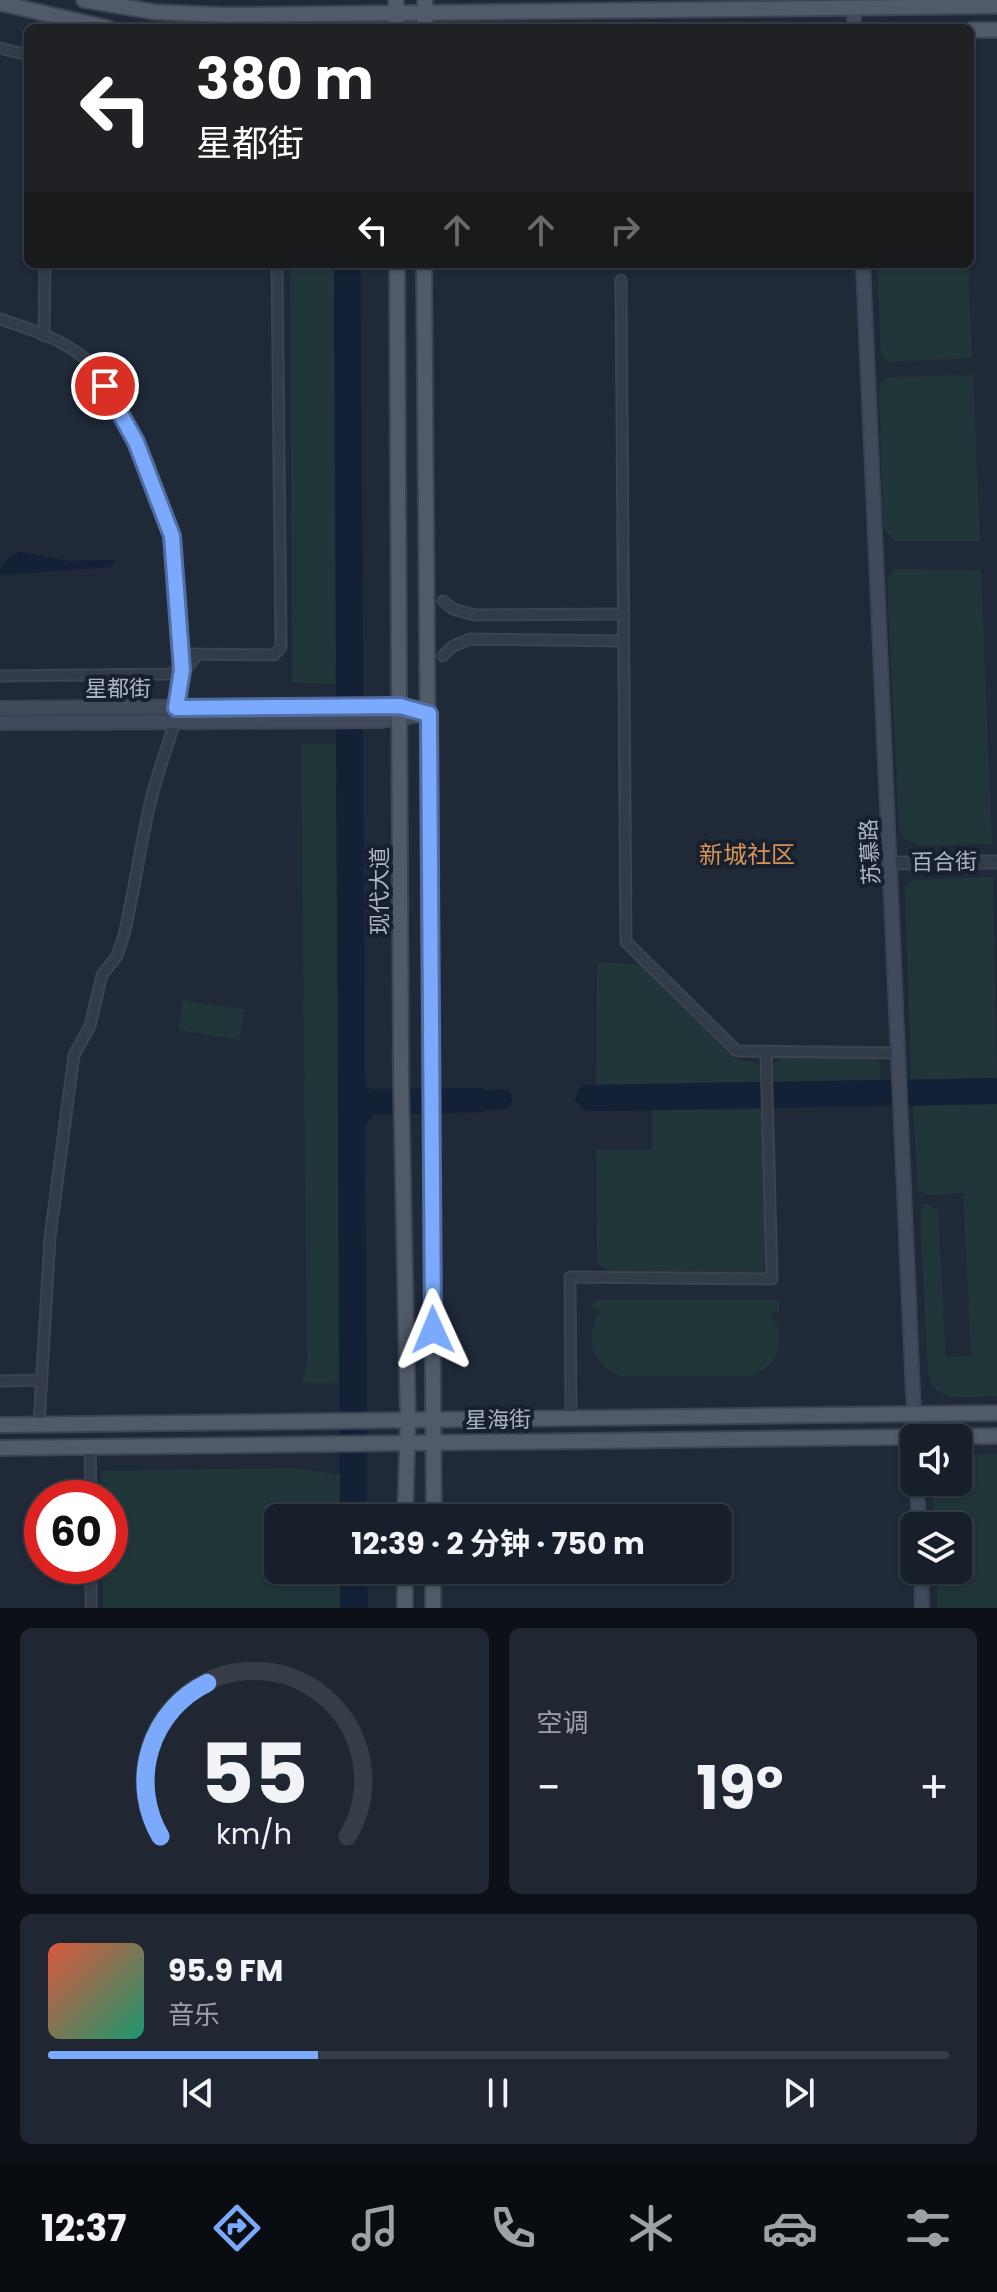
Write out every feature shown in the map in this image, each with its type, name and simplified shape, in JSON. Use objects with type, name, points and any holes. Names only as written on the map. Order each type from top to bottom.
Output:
[{"type":"main road","points":[[84,0],[172,13],[367,11],[425,5],[997,6]]},
{"type":"main road","points":[[0,3],[91,24]]},
{"type":"main road","points":[[974,30],[997,30]]},
{"type":"main road","name":"现代大道","points":[[397,268],[401,1083],[408,1420],[405,1504]]},
{"type":"main road","points":[[424,268],[434,1504]]},
{"type":"main road","name":"苏慕路","points":[[863,268],[914,1424]]},
{"type":"main road","name":"星都街","points":[[0,708],[369,705],[400,713],[429,714]]},
{"type":"main road","name":"星都街","points":[[0,723],[369,721],[400,713]]},
{"type":"main road","name":"星海街","points":[[0,1425],[997,1413]]},
{"type":"main road","name":"星海街","points":[[972,1437],[997,1436]]},
{"type":"main road","name":"星海街","points":[[0,1448],[900,1438]]},
{"type":"main road","points":[[405,1584],[405,1608]]},
{"type":"main road","points":[[433,1584],[433,1608]]},
{"type":"main road","points":[[921,1584],[922,1608]]},
{"type":"street","points":[[0,48],[24,54]]},
{"type":"street","points":[[44,336],[45,268]]},
{"type":"street","points":[[182,654],[274,655],[281,647],[277,268]]},
{"type":"street","points":[[621,280],[626,942],[732,1048],[746,1054],[899,1053]]},
{"type":"street","points":[[0,319],[77,353],[90,365],[119,407],[145,463],[172,536],[182,654],[176,722],[150,803],[124,935],[117,956],[102,975],[90,1026],[74,1055],[50,1237],[39,1424]]},
{"type":"street","points":[[443,601],[453,609],[474,615],[624,614]]},
{"type":"street","points":[[443,656],[453,646],[470,639],[624,641]]},
{"type":"street","points":[[0,676],[169,674],[182,670],[197,654]]},
{"type":"street","name":"百合街","points":[[891,863],[997,862]]},
{"type":"street","points":[[571,1418],[570,1277],[772,1279],[766,1054]]},
{"type":"street","points":[[0,1381],[42,1380]]},
{"type":"street","points":[[90,1447],[91,1480]]},
{"type":"street","points":[[91,1584],[91,1608]]},
{"type":"green space","points":[[290,268],[334,268],[336,684],[292,683]]},
{"type":"green space","points":[[877,268],[968,268],[972,358],[888,362],[881,356]]},
{"type":"green space","points":[[973,375],[980,541],[895,541],[883,527],[879,388],[887,377]]},
{"type":"green space","points":[[894,569],[981,570],[992,844],[923,846],[906,840],[899,828],[887,581]]},
{"type":"green space","points":[[301,744],[336,744],[339,1384],[302,1383],[307,1363]]},
{"type":"green space","points":[[993,877],[997,1078],[911,1080],[905,888],[913,880]]},
{"type":"green space","points":[[597,962],[640,964],[734,1058],[759,1064],[762,1082],[596,1085]]},
{"type":"green space","points":[[183,1000],[244,1010],[239,1040],[178,1030]]},
{"type":"green space","points":[[782,1058],[876,1059],[880,1064],[881,1080],[772,1082],[773,1066]]},
{"type":"green space","points":[[997,1104],[997,1396],[956,1397],[939,1391],[928,1375],[920,1216],[924,1203],[938,1210],[946,1357],[971,1356],[963,1193],[927,1195],[918,1190],[913,1106]]},
{"type":"green space","points":[[764,1109],[764,1272],[612,1272],[597,1264],[596,1150],[652,1150],[652,1110]]},
{"type":"green space","points":[[593,1300],[779,1300],[779,1312],[770,1313],[778,1331],[778,1349],[769,1365],[752,1376],[621,1376],[603,1365],[593,1349],[592,1329],[602,1310],[593,1309]]},
{"type":"green space","points":[[997,1454],[997,1608],[938,1608],[937,1584],[972,1584],[972,1512],[934,1512],[933,1496],[972,1496],[972,1455]]},
{"type":"green space","points":[[295,1468],[340,1475],[340,1504],[264,1504],[264,1584],[340,1584],[340,1608],[103,1608],[103,1584],[128,1584],[128,1480],[101,1480],[101,1471]]},
{"type":"water","points":[[334,268],[361,268],[365,1085],[371,1089],[483,1088],[492,1100],[487,1110],[481,1112],[374,1115],[365,1125],[367,1504],[340,1504]]},
{"type":"water","points":[[20,552],[69,561],[115,560],[111,567],[0,575],[6,560]]},
{"type":"water","points":[[997,1078],[997,1104],[596,1111],[584,1110],[575,1100],[578,1090],[584,1085]]},
{"type":"water","points":[[340,1584],[367,1584],[368,1608],[340,1608]]},
{"type":"waterway","points":[[492,1100],[502,1099]]},
{"type":"district","name":"新城社区","points":[[747,854]]},
{"type":"route","points":[[105,386],[136,442],[172,536],[182,654],[182,683],[176,708],[400,706],[429,714],[433,1330]]}]
